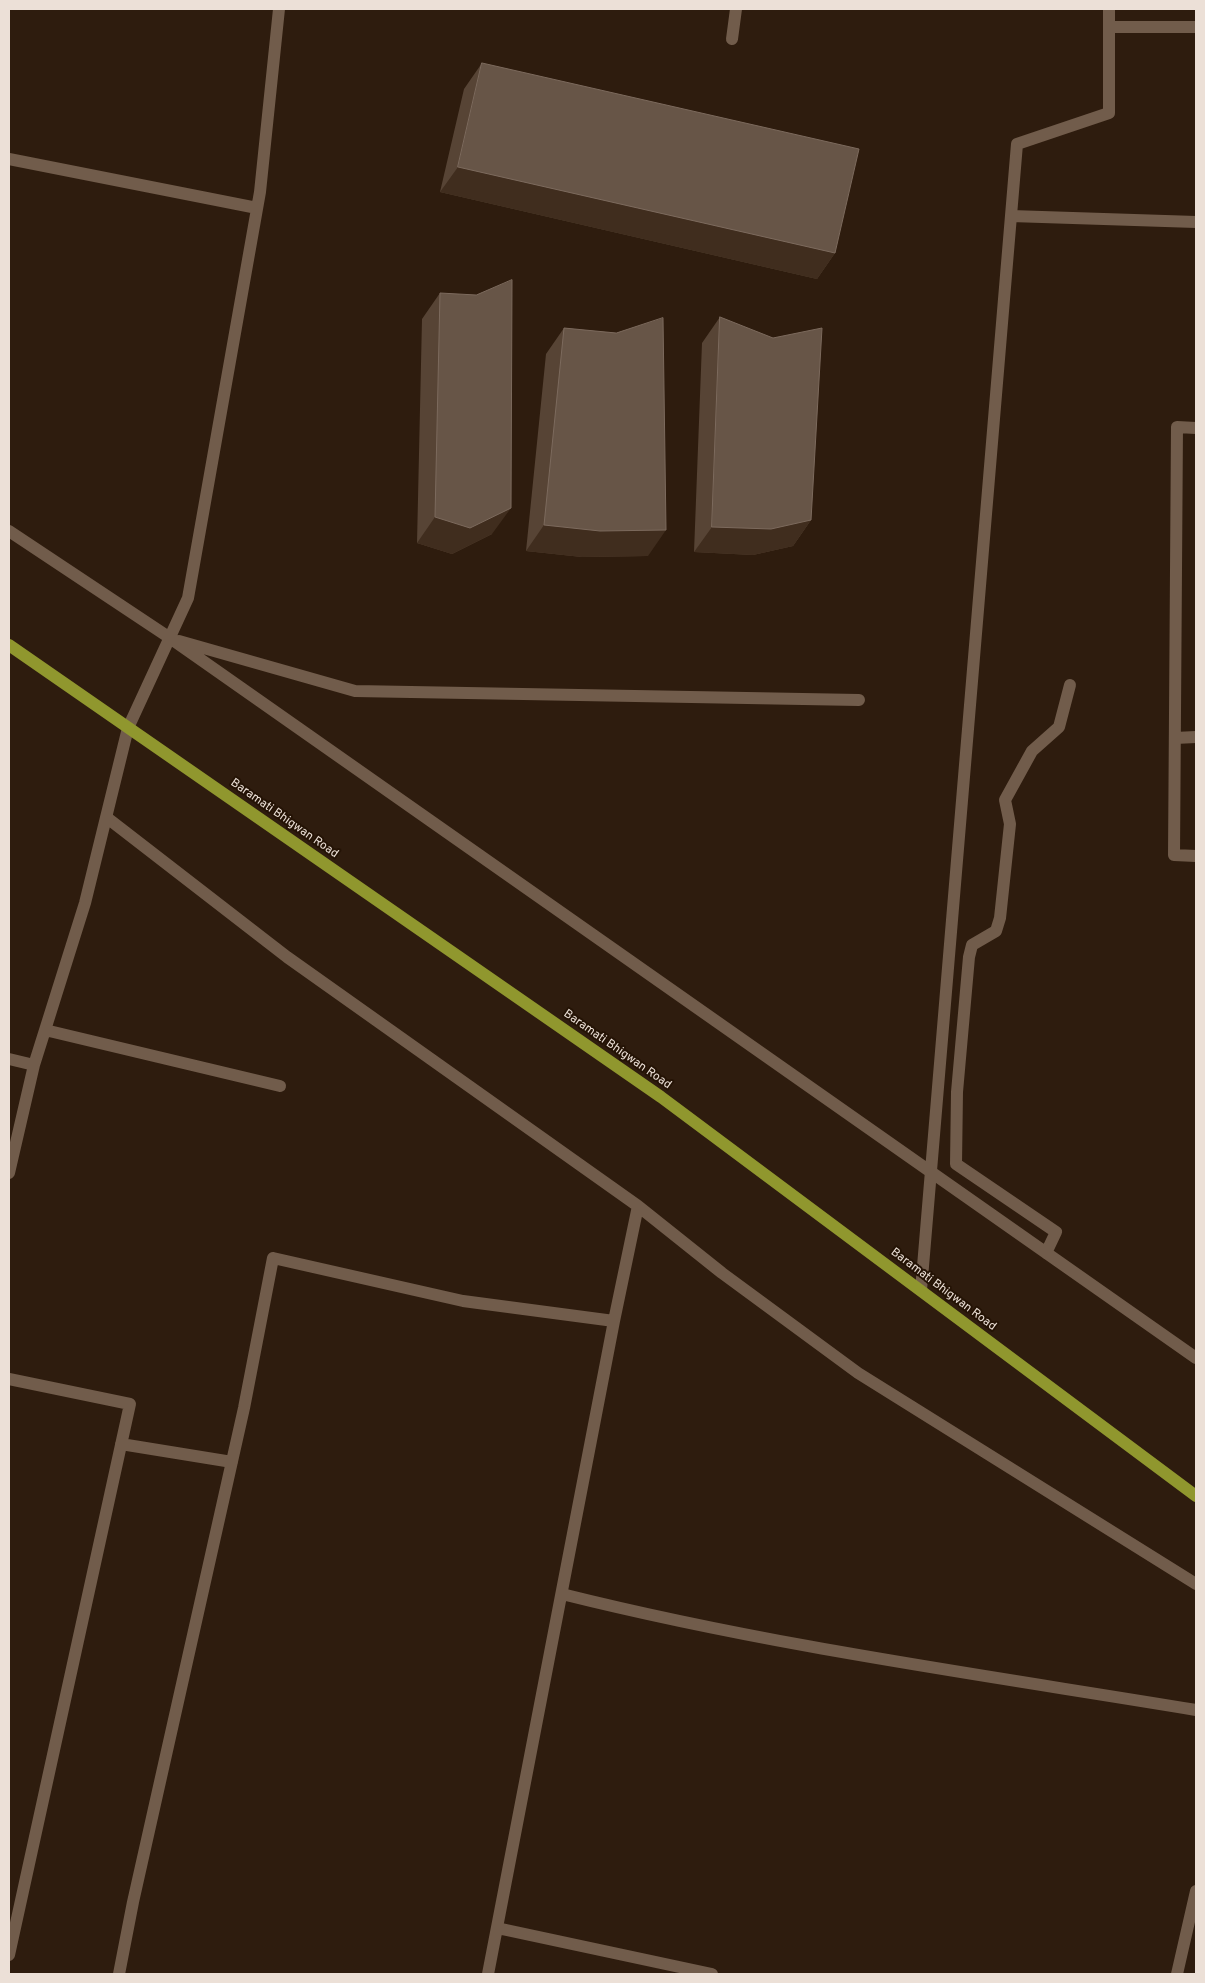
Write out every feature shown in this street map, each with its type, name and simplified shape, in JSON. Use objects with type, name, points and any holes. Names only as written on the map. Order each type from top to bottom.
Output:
[{"type":"main road","name":"Baramati Bhigwan Road","points":[[9,645],[661,1097],[1196,1496]]},
{"type":"street","points":[[9,1173],[34,1065],[85,902],[128,728],[188,598],[257,208],[279,9]]},
{"type":"street","points":[[732,39],[736,9]]},
{"type":"street","points":[[921,1290],[1017,144],[1109,113],[1109,9]]},
{"type":"street","points":[[1109,27],[1196,27]]},
{"type":"street","points":[[9,158],[257,208]]},
{"type":"street","points":[[1011,216],[1196,222]]},
{"type":"street","points":[[1196,428],[1177,427],[1174,855],[1196,856]]},
{"type":"street","points":[[9,531],[170,638],[1196,1358]]},
{"type":"street","points":[[170,638],[355,691],[859,700]]},
{"type":"street","points":[[1046,1253],[1056,1232],[956,1164],[957,1092],[969,957],[972,945],[996,931],[1000,918],[1010,824],[1005,800],[1032,752],[1059,727],[1070,685]]},
{"type":"street","points":[[1175,738],[1196,737]]},
{"type":"street","points":[[106,817],[287,957],[638,1206],[722,1273],[858,1374],[1196,1584]]},
{"type":"street","points":[[45,1030],[280,1086]]},
{"type":"street","points":[[9,1059],[34,1065]]},
{"type":"street","points":[[488,1974],[614,1321],[638,1206]]},
{"type":"street","points":[[119,1974],[133,1902],[232,1462],[273,1258],[463,1301],[614,1321]]},
{"type":"street","points":[[9,1379],[130,1404],[9,1956]]},
{"type":"street","points":[[121,1444],[232,1462]]},
{"type":"street","points":[[562,1594],[625,1610],[788,1643],[1196,1710]]},
{"type":"street","points":[[1177,1974],[1196,1891]]},
{"type":"street","points":[[497,1928],[712,1974]]},
{"type":"building","points":[[482,63],[859,149],[835,253],[458,167]]},
{"type":"building","points":[[512,280],[511,508],[470,528],[435,517],[440,293],[476,295]]},
{"type":"building","points":[[720,317],[773,338],[822,328],[811,520],[771,529],[712,527]]},
{"type":"building","points":[[663,318],[666,530],[600,531],[544,525],[564,328],[616,333]]}]
